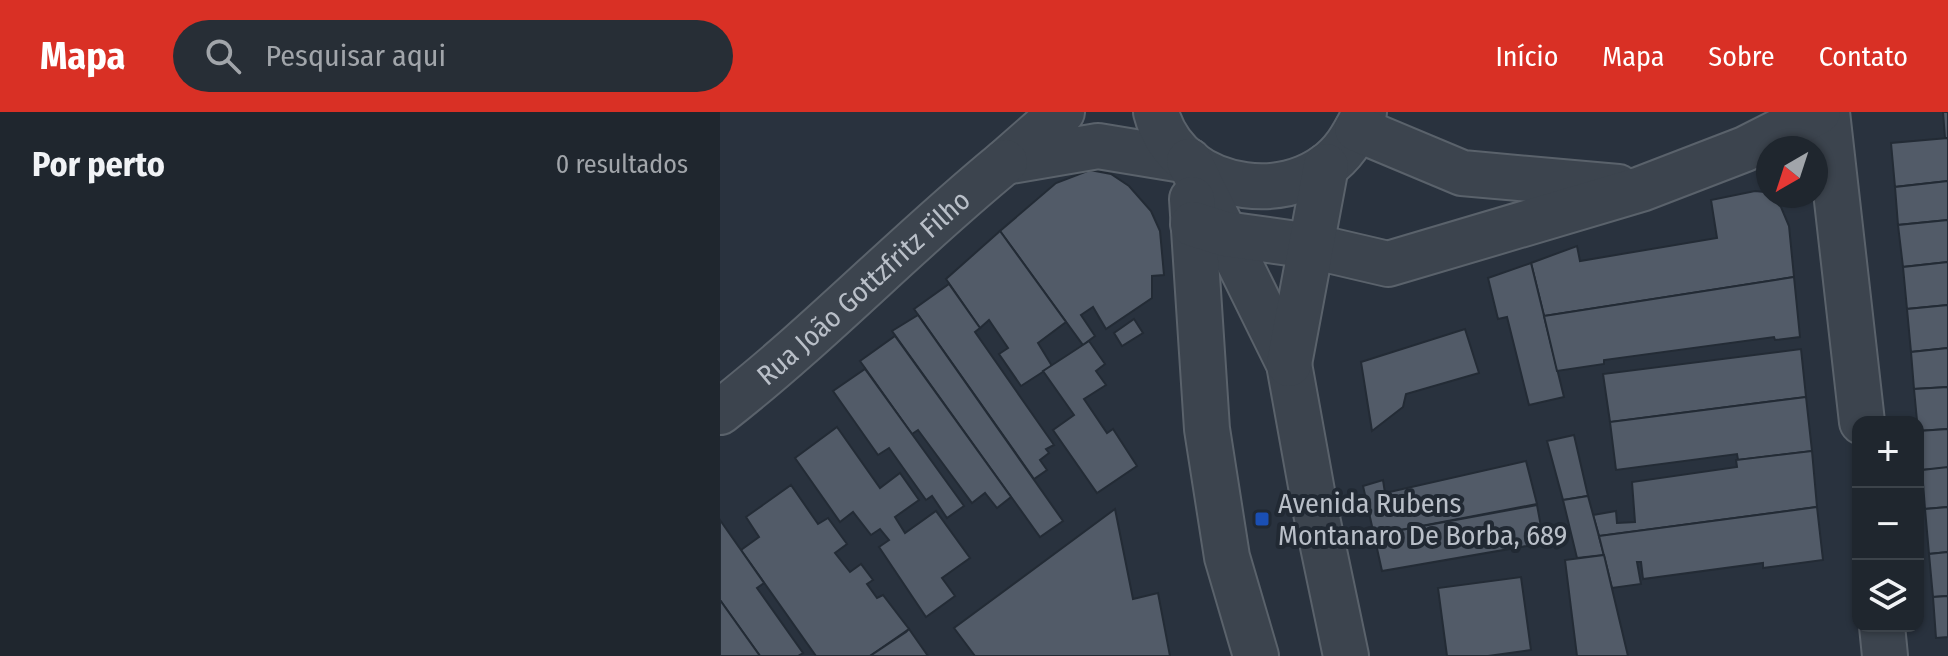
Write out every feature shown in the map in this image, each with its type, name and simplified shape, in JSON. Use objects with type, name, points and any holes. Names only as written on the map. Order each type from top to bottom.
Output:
[{"type":"street","name":"Rua João Gottzfritz Filho","points":[[720,412],[871,281],[960,198],[1062,112]]},
{"type":"street","points":[[1156,112],[1160,125],[1181,155],[1210,177],[1246,188],[1281,186],[1315,174],[1344,151],[1360,121],[1462,173],[1641,189]]},
{"type":"street","points":[[1209,229],[1311,246],[1388,264],[1641,189],[1745,149],[1818,112]]},
{"type":"street","points":[[1827,112],[1861,416]]},
{"type":"street","points":[[1005,162],[1098,146],[1189,161]]},
{"type":"street","points":[[1189,161],[1209,229],[1289,364],[1346,656]]},
{"type":"street","points":[[1289,364],[1326,166]]},
{"type":"street","points":[[1209,229],[1207,429],[1227,557],[1256,656]]},
{"type":"street","points":[[1883,632],[1885,656]]},
{"type":"building","points":[[1943,112],[1948,112],[1948,138],[1945,138]]},
{"type":"building","points":[[1948,138],[1948,181],[1895,187],[1891,143]]},
{"type":"building","points":[[1090,170],[1111,174],[1129,186],[1151,211],[1160,231],[1164,275],[1152,276],[1152,298],[1106,329],[1093,307],[1081,315],[1095,336],[1083,345],[1000,231],[1056,183]]},
{"type":"building","points":[[1948,181],[1948,220],[1898,225],[1895,187]]},
{"type":"building","points":[[1756,191],[1756,208],[1781,208],[1789,226],[1794,277],[1544,316],[1531,263],[1577,246],[1580,261],[1717,238],[1711,200]]},
{"type":"building","points":[[1948,220],[1948,262],[1903,267],[1898,225]]},
{"type":"building","points":[[1000,231],[1066,322],[1038,343],[1052,366],[1021,386],[999,354],[1008,348],[989,320],[980,328],[946,279]]},
{"type":"building","points":[[1948,262],[1948,305],[1907,309],[1903,267]]},
{"type":"building","points":[[1531,263],[1564,397],[1529,405],[1507,317],[1498,319],[1488,278]]},
{"type":"building","points":[[1794,277],[1800,337],[1775,340],[1774,337],[1604,360],[1604,364],[1557,371],[1544,316]]},
{"type":"building","points":[[949,284],[980,328],[975,332],[1054,445],[1046,449],[1049,453],[1040,460],[1047,470],[1034,479],[914,309]]},
{"type":"building","points":[[1948,305],[1948,348],[1911,352],[1907,309]]},
{"type":"building","points":[[918,315],[1063,521],[1040,537],[892,331]]},
{"type":"building","points":[[1134,319],[1143,333],[1122,346],[1114,333]]},
{"type":"building","points":[[1465,329],[1479,373],[1406,394],[1403,407],[1372,431],[1361,362]]},
{"type":"building","points":[[895,336],[1011,497],[997,508],[985,493],[972,503],[918,430],[912,434],[860,361]]},
{"type":"building","points":[[1089,341],[1105,364],[1096,371],[1106,385],[1084,399],[1107,433],[1113,429],[1137,466],[1097,493],[1053,430],[1074,415],[1043,371]]},
{"type":"building","points":[[1948,348],[1948,387],[1914,389],[1911,352]]},
{"type":"building","points":[[1801,349],[1806,397],[1610,422],[1603,374]]},
{"type":"building","points":[[865,369],[964,506],[947,518],[932,496],[926,500],[889,448],[878,455],[833,391]]},
{"type":"building","points":[[1948,387],[1948,429],[1924,431],[1924,416],[1917,416],[1914,389]]},
{"type":"building","points":[[1806,397],[1812,451],[1738,460],[1737,454],[1616,470],[1610,422]]},
{"type":"building","points":[[837,427],[880,488],[900,473],[919,500],[895,517],[905,533],[936,511],[970,558],[942,578],[955,596],[926,617],[879,547],[889,540],[880,529],[871,535],[853,512],[840,522],[795,458]]},
{"type":"building","points":[[1948,429],[1948,468],[1924,470],[1924,431]]},
{"type":"building","points":[[1574,435],[1588,496],[1563,500],[1547,441]]},
{"type":"building","points":[[1812,451],[1817,507],[1599,536],[1593,515],[1616,511],[1617,523],[1635,522],[1632,482],[1737,467],[1736,460]]},
{"type":"building","points":[[1526,461],[1537,504],[1374,535],[1363,486],[1383,480],[1385,493]]},
{"type":"building","points":[[1948,467],[1948,507],[1925,509],[1924,470]]},
{"type":"building","points":[[791,485],[818,524],[828,518],[847,544],[835,553],[850,572],[861,564],[873,580],[867,584],[877,598],[883,595],[909,629],[870,656],[816,656],[741,550],[759,537],[746,517]]},
{"type":"building","points":[[1588,496],[1604,555],[1577,558],[1563,500]]},
{"type":"building","points":[[1537,505],[1544,543],[1382,571],[1374,535]]},
{"type":"building","points":[[1817,507],[1823,560],[1763,568],[1763,563],[1643,579],[1641,562],[1637,562],[1641,584],[1612,588],[1599,536]]},
{"type":"building","points":[[1948,507],[1948,552],[1929,554],[1925,509]]},
{"type":"building","points":[[1115,509],[1133,599],[1158,593],[1170,656],[975,656],[954,628]]},
{"type":"building","points":[[720,520],[764,583],[757,588],[803,653],[798,656],[760,656],[720,600]]},
{"type":"building","points":[[1948,552],[1948,596],[1933,597],[1929,554]]},
{"type":"building","points":[[1604,555],[1628,656],[1577,656],[1565,560]]},
{"type":"building","points":[[1521,577],[1531,650],[1488,656],[1447,656],[1438,588]]},
{"type":"building","points":[[1948,596],[1948,637],[1936,638],[1933,597]]},
{"type":"building","points":[[720,600],[760,656],[720,656]]},
{"type":"building","points":[[909,629],[928,656],[870,656],[906,632]]},
{"type":"place","name":"Avenida Rubens Montanaro De Borba, 689","points":[[1262,519]]}]
